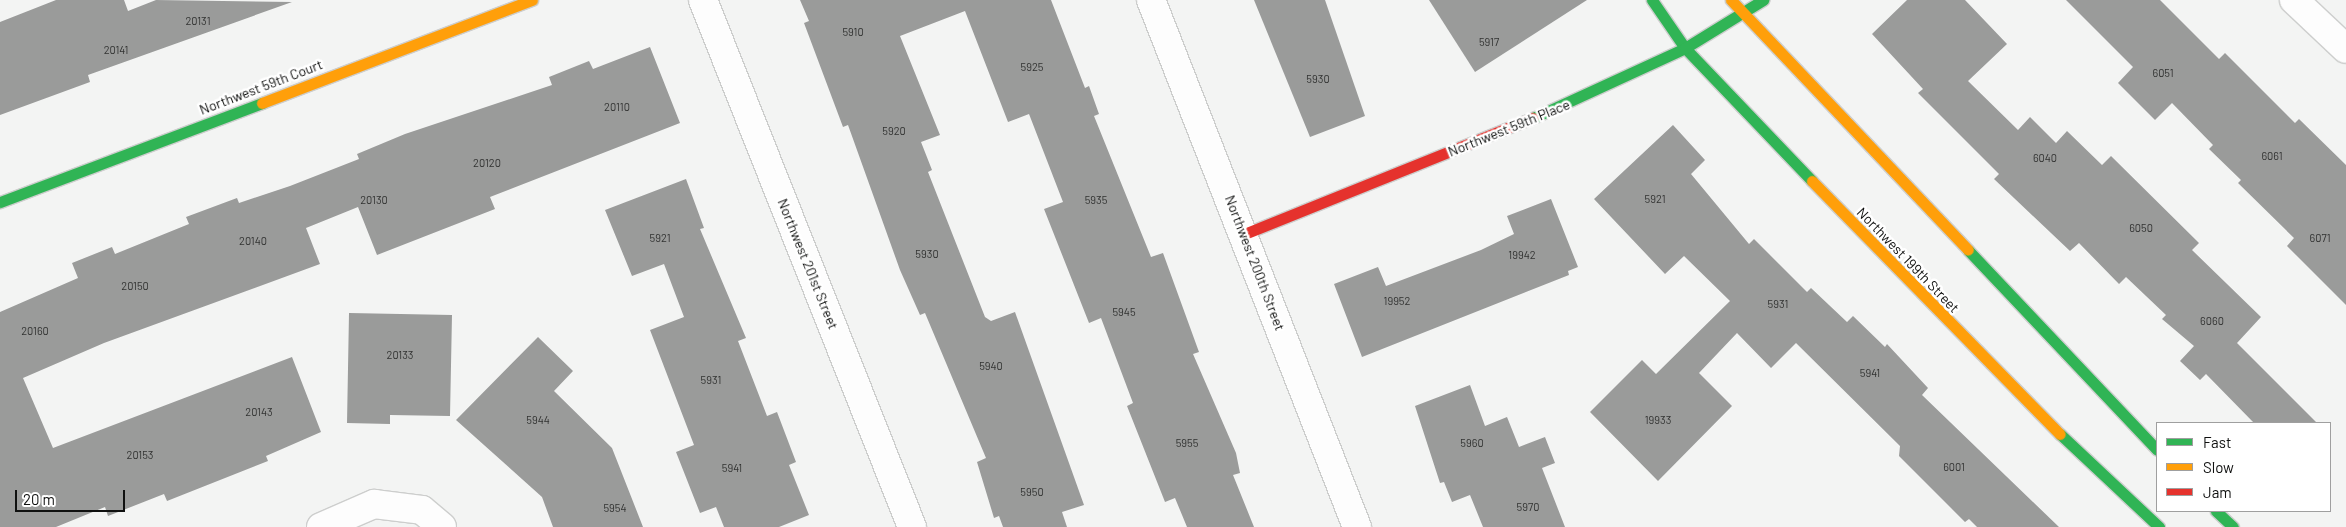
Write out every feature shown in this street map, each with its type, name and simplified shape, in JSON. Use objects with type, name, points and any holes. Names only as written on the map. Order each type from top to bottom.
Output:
[{"type":"street","name":"Northwest 59th Court","points":[[0,202],[532,0]]},
{"type":"street","name":"Northwest 201st Street","points":[[703,0],[912,527]]},
{"type":"street","name":"Northwest 200th Street","points":[[1151,0],[1357,527]]},
{"type":"street","name":"Northwest 199th Street","points":[[1652,0],[1686,48],[2008,387],[2159,527]]},
{"type":"street","points":[[1731,0],[1740,14],[2156,449]]},
{"type":"street","name":"Northwest 59th Place","points":[[1244,234],[1580,99],[1686,48],[1763,0]]},
{"type":"street","points":[[2294,0],[2346,49]]},
{"type":"street","points":[[322,527],[374,504],[432,519]]},
{"type":"street","points":[[2217,512],[2233,527]]},
{"type":"building","points":[[56,0],[124,0],[128,11],[156,0],[292,2],[88,75],[90,82],[0,115],[0,22]]},
{"type":"building","points":[[800,0],[1051,0],[1085,88],[1089,86],[1099,114],[1094,116],[1151,257],[1163,253],[1199,352],[1193,354],[1236,453],[1240,473],[1233,475],[1254,527],[1187,527],[1175,498],[1165,502],[1127,406],[1133,403],[1101,318],[1089,323],[1044,209],[1063,202],[1029,114],[1008,122],[965,11],[900,36],[940,135],[921,142],[932,170],[928,172],[985,317],[991,321],[1015,312],[1084,505],[1062,512],[1067,527],[1003,527],[999,516],[994,518],[977,462],[986,458],[925,313],[920,315],[900,270],[848,125],[843,127],[804,23],[809,21]]},
{"type":"building","points":[[1254,0],[1325,0],[1365,116],[1310,137]]},
{"type":"building","points":[[1429,0],[1587,0],[1475,72]]},
{"type":"building","points":[[1907,0],[1965,0],[2007,44],[1968,81],[2018,130],[2030,117],[2056,143],[2067,131],[2102,165],[2111,156],[2199,243],[2192,250],[2261,317],[2237,343],[2316,422],[2253,422],[2206,374],[2200,380],[2180,361],[2194,346],[2162,319],[2166,315],[2126,277],[2119,284],[2079,243],[2070,251],[1994,179],[1999,174],[1918,93],[1923,89],[1872,34]]},
{"type":"building","points":[[2066,0],[2160,0],[2219,59],[2225,53],[2295,123],[2299,119],[2346,165],[2346,305],[2287,246],[2294,238],[2238,183],[2241,180],[2209,149],[2213,145],[2172,103],[2155,120],[2118,83],[2133,67]]},
{"type":"building","points":[[650,47],[680,123],[490,197],[495,209],[377,255],[358,207],[306,228],[320,264],[104,343],[23,378],[53,448],[292,357],[321,432],[266,456],[268,461],[167,501],[164,494],[108,516],[105,507],[56,527],[0,527],[0,312],[78,278],[72,263],[112,247],[115,254],[189,224],[186,217],[237,198],[239,203],[290,186],[359,159],[357,154],[405,134],[552,85],[549,77],[589,61],[593,69]]},
{"type":"building","points":[[1673,125],[1705,160],[1691,174],[1749,244],[1754,239],[1807,292],[1811,288],[1847,322],[1853,316],[1885,347],[1887,344],[1928,388],[1922,395],[2059,527],[1977,527],[1969,519],[1965,522],[1899,456],[1900,446],[1796,343],[1771,368],[1737,333],[1699,373],[1732,406],[1658,481],[1590,412],[1642,360],[1656,374],[1730,301],[1684,256],[1665,274],[1594,199]]},
{"type":"building","points":[[686,179],[704,228],[700,229],[746,338],[738,341],[767,416],[777,412],[796,462],[789,465],[809,515],[779,527],[724,527],[716,507],[700,513],[676,452],[694,445],[650,330],[684,317],[664,264],[632,276],[605,210]]},
{"type":"building","points":[[1551,199],[1578,267],[1568,271],[1569,275],[1362,357],[1334,284],[1378,267],[1386,286],[1481,250],[1514,234],[1507,216]]},
{"type":"building","points":[[349,313],[452,315],[450,416],[390,415],[390,424],[347,423]]},
{"type":"building","points":[[538,337],[573,371],[554,391],[612,448],[643,527],[553,527],[542,497],[456,420]]},
{"type":"building","points":[[1470,385],[1485,426],[1507,417],[1519,447],[1545,437],[1555,463],[1542,468],[1565,527],[1483,527],[1470,495],[1452,502],[1444,482],[1440,483],[1415,406]]},
{"type":"traffic: fast","points":[[1652,0],[1685,48],[1812,181]]},
{"type":"traffic: fast","points":[[1533,118],[1685,48],[1763,0]]},
{"type":"traffic: fast","points":[[0,202],[262,103]]},
{"type":"traffic: fast","points":[[1968,250],[2156,449]]},
{"type":"traffic: fast","points":[[2060,434],[2159,527]]},
{"type":"traffic: fast","points":[[2217,512],[2233,527]]},
{"type":"traffic: slow","points":[[262,103],[532,0]]},
{"type":"traffic: slow","points":[[1731,0],[1968,250]]},
{"type":"traffic: slow","points":[[1812,181],[2060,434]]},
{"type":"traffic: jam","points":[[1244,234],[1533,118]]}]
